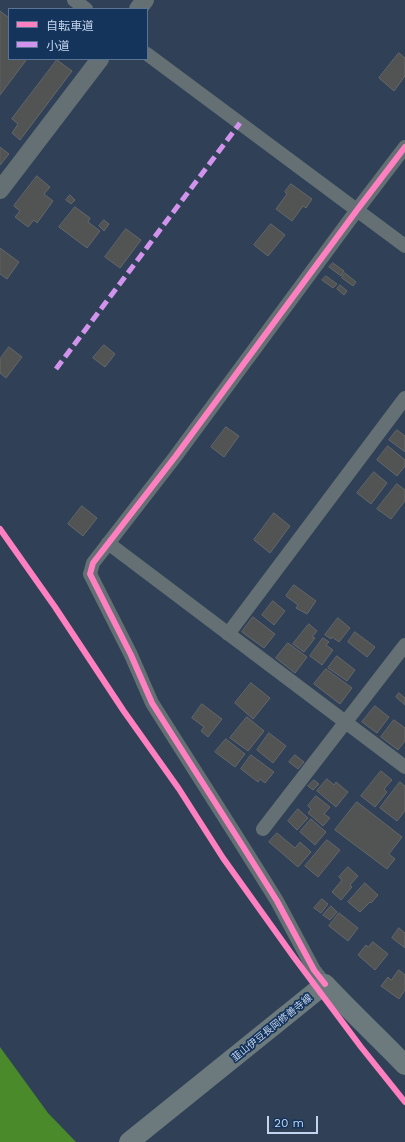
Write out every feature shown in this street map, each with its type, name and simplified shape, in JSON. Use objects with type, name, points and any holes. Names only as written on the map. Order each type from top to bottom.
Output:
[{"type":"main road","points":[[320,988],[348,1009],[405,1065]]},
{"type":"main road","name":"韮山伊豆長岡修善寺線","points":[[129,1142],[320,988]]},
{"type":"street","points":[[74,0],[85,8]]},
{"type":"street","points":[[139,8],[145,0]]},
{"type":"street","points":[[148,55],[405,246]]},
{"type":"street","points":[[0,190],[99,60]]},
{"type":"street","points":[[320,988],[314,970],[277,901],[152,703],[131,655],[90,574],[93,563],[175,456],[356,210],[405,147]]},
{"type":"street","points":[[228,634],[405,398]]},
{"type":"street","points":[[108,543],[405,767]]},
{"type":"street","points":[[263,829],[405,646]]},
{"type":"shaded area","points":[[0,1047],[48,1113],[76,1142],[0,1142]]},
{"type":"building","points":[[0,11],[8,17],[8,60],[26,60],[0,95]]},
{"type":"building","points":[[399,53],[405,58],[405,76],[394,91],[379,78]]},
{"type":"building","points":[[57,60],[72,71],[20,140],[12,133],[18,124],[12,119]]},
{"type":"building","points":[[0,147],[9,154],[0,165]]},
{"type":"building","points":[[37,176],[50,187],[44,194],[53,201],[37,223],[34,220],[28,227],[15,217],[20,211],[14,206]]},
{"type":"building","points":[[291,184],[312,199],[306,208],[303,206],[292,221],[276,209],[287,194],[285,192]]},
{"type":"building","points":[[70,195],[75,200],[71,204],[66,200]]},
{"type":"building","points":[[75,207],[90,218],[88,222],[100,231],[87,248],[59,227]]},
{"type":"building","points":[[104,220],[109,224],[104,231],[99,226]]},
{"type":"building","points":[[271,224],[285,235],[268,256],[254,245]]},
{"type":"building","points":[[126,229],[141,240],[120,268],[105,257]]},
{"type":"building","points":[[0,248],[19,262],[7,279],[0,274]]},
{"type":"building","points":[[333,263],[344,271],[341,276],[329,267]]},
{"type":"building","points":[[345,273],[356,282],[353,286],[342,278]]},
{"type":"building","points":[[326,276],[337,284],[333,288],[322,280]]},
{"type":"building","points":[[340,285],[347,291],[344,295],[337,289]]},
{"type":"building","points":[[104,345],[115,354],[105,367],[93,358]]},
{"type":"building","points":[[9,347],[22,357],[6,378],[0,373],[0,359]]},
{"type":"building","points":[[226,427],[239,436],[224,457],[211,447]]},
{"type":"building","points":[[397,430],[405,436],[405,452],[389,440]]},
{"type":"building","points":[[388,446],[405,460],[405,466],[397,476],[377,460]]},
{"type":"building","points":[[374,472],[387,483],[371,504],[357,493]]},
{"type":"building","points":[[397,484],[405,490],[405,501],[391,519],[377,509]]},
{"type":"building","points":[[82,506],[97,518],[83,536],[68,524]]},
{"type":"building","points":[[274,513],[290,526],[270,553],[254,540]]},
{"type":"building","points":[[294,585],[316,601],[307,614],[296,608],[298,605],[286,596]]},
{"type":"building","points":[[273,601],[285,611],[274,625],[262,615]]},
{"type":"building","points":[[253,617],[275,634],[264,648],[242,632]]},
{"type":"building","points":[[338,618],[350,628],[339,642],[332,637],[331,639],[325,635]]},
{"type":"building","points":[[309,624],[317,631],[312,637],[315,638],[304,652],[293,644]]},
{"type":"building","points":[[355,632],[375,647],[367,657],[348,642]]},
{"type":"building","points":[[323,638],[329,642],[326,645],[333,650],[322,665],[310,656]]},
{"type":"building","points":[[288,643],[307,657],[295,673],[276,658]]},
{"type":"building","points":[[337,656],[355,670],[347,681],[328,668]]},
{"type":"building","points":[[326,669],[352,688],[340,704],[314,684]]},
{"type":"building","points":[[251,683],[270,698],[253,719],[235,703]]},
{"type":"building","points":[[399,693],[405,698],[405,705],[396,697]]},
{"type":"building","points":[[202,704],[222,719],[208,737],[201,731],[204,727],[192,718]]},
{"type":"building","points":[[375,706],[389,717],[377,733],[362,722]]},
{"type":"building","points":[[247,717],[264,731],[248,751],[230,738]]},
{"type":"building","points":[[394,720],[405,728],[405,741],[398,750],[381,737]]},
{"type":"building","points":[[269,733],[286,746],[273,763],[257,750]]},
{"type":"building","points":[[226,739],[245,754],[235,767],[215,752]]},
{"type":"building","points":[[251,755],[274,772],[265,783],[260,779],[258,782],[241,769]]},
{"type":"building","points":[[295,755],[304,762],[298,769],[289,762]]},
{"type":"building","points":[[381,771],[392,780],[384,789],[387,792],[375,807],[361,796]]},
{"type":"building","points":[[327,779],[334,785],[336,782],[348,792],[336,807],[317,791]]},
{"type":"building","points":[[314,780],[319,784],[313,790],[308,786]]},
{"type":"building","points":[[400,782],[405,786],[405,811],[397,821],[380,808]]},
{"type":"building","points":[[316,796],[330,807],[324,814],[330,818],[323,826],[308,813],[311,809],[308,806]]},
{"type":"building","points":[[357,802],[402,837],[389,854],[395,859],[387,869],[335,830]]},
{"type":"building","points":[[298,809],[308,818],[297,830],[288,821]]},
{"type":"building","points":[[311,819],[326,832],[315,845],[300,832]]},
{"type":"building","points":[[277,833],[295,848],[300,842],[311,852],[298,867],[269,842]]},
{"type":"building","points":[[327,840],[340,850],[318,877],[305,866]]},
{"type":"building","points":[[348,867],[358,876],[350,885],[352,887],[341,900],[332,892],[342,880],[339,877]]},
{"type":"building","points":[[365,883],[378,895],[360,912],[348,902]]},
{"type":"building","points":[[322,899],[328,904],[321,913],[314,908]]},
{"type":"building","points":[[331,906],[337,912],[330,920],[323,915]]},
{"type":"building","points":[[339,913],[358,928],[348,941],[329,926]]},
{"type":"building","points":[[399,928],[405,933],[405,948],[392,938]]},
{"type":"building","points":[[373,942],[388,954],[375,970],[358,955],[366,945],[368,947]]},
{"type":"building","points":[[399,970],[405,975],[405,990],[399,999],[381,986],[388,977],[391,980]]},
{"type":"marked path","points":[[56,369],[240,123]]},
{"type":"cycle path","points":[[325,984],[314,970],[277,901],[152,703],[131,655],[90,574],[93,563],[175,457],[405,147]]},
{"type":"cycle path","points":[[0,529],[55,607],[123,710],[179,789],[223,858],[293,956],[361,1047],[405,1102]]}]
